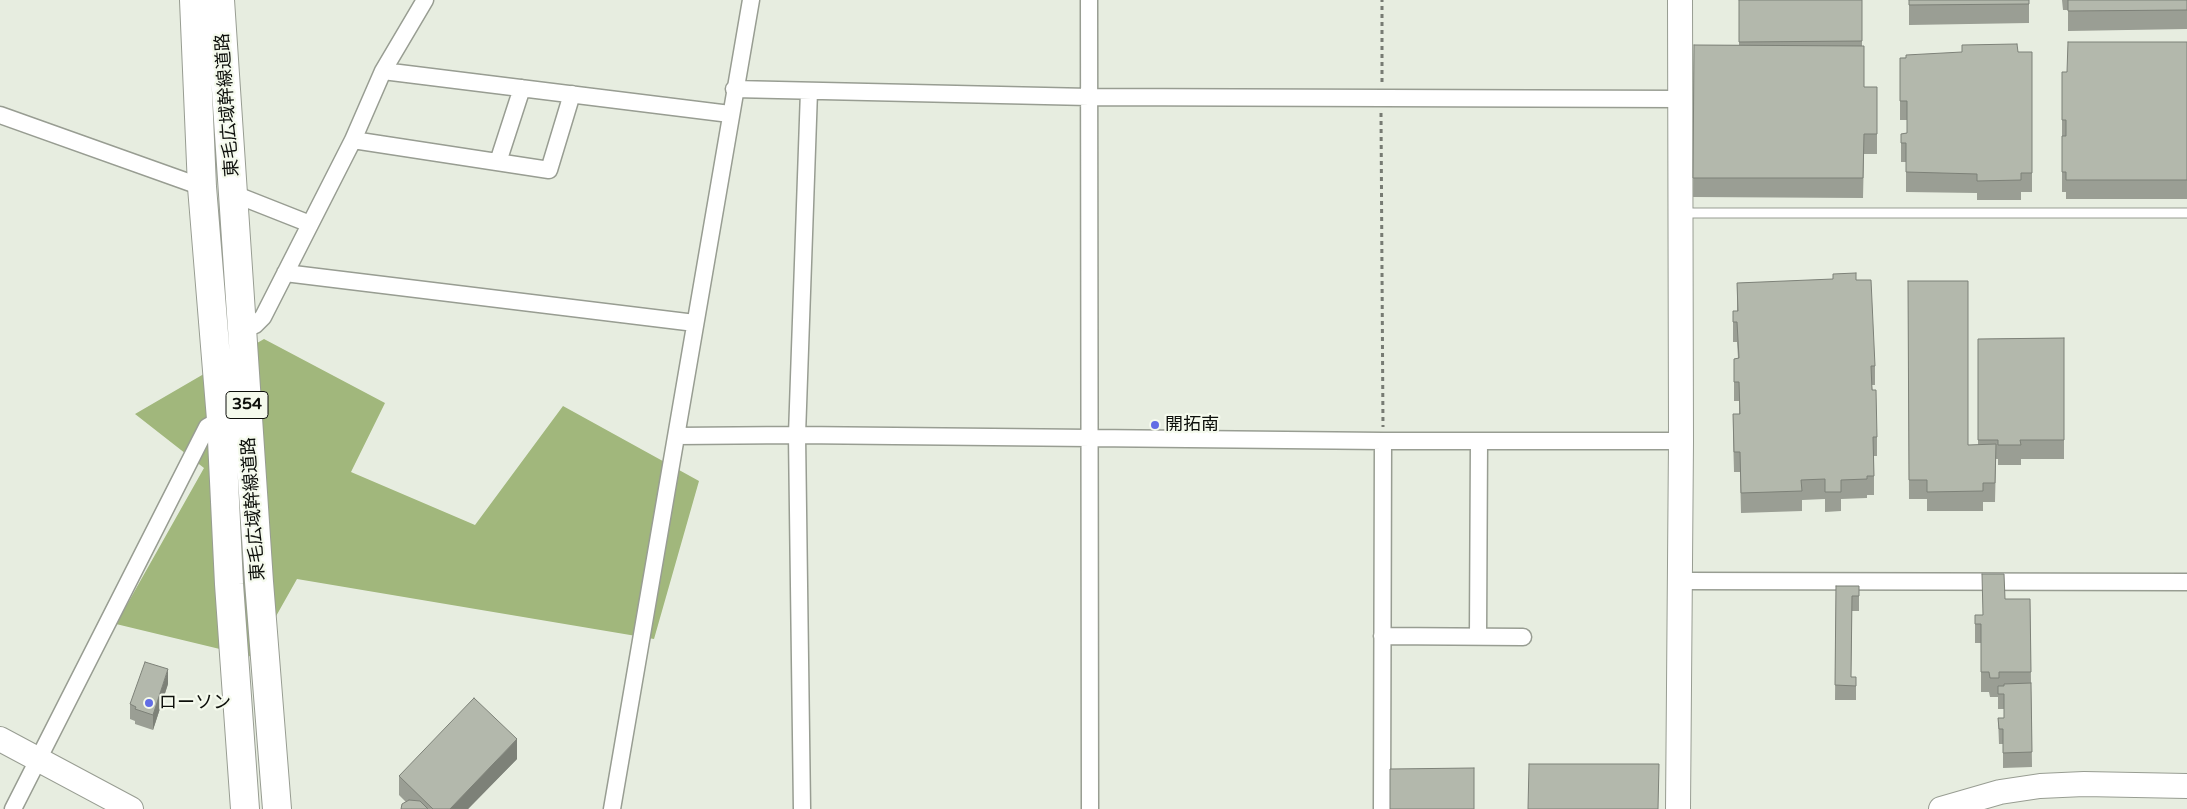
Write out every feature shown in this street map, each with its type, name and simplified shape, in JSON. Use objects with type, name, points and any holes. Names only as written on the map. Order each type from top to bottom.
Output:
[{"type":"highway","name":"東毛広域幹線道路","points":[[194,0],[202,187],[220,419],[228,584],[245,809]]},
{"type":"highway","name":"東毛広域幹線道路","points":[[220,0],[277,809]]},
{"type":"street","points":[[242,330],[255,325],[263,317],[353,140],[383,71],[424,0]]},
{"type":"street","points":[[612,809],[734,89],[751,0]]},
{"type":"street","points":[[1089,0],[1090,809]]},
{"type":"street","points":[[1678,809],[1681,442],[1680,0]]},
{"type":"street","points":[[383,71],[730,114]]},
{"type":"street","points":[[498,162],[522,88]]},
{"type":"street","points":[[734,89],[1089,97],[1680,99]]},
{"type":"street","points":[[802,809],[797,435],[809,91]]},
{"type":"street","points":[[353,140],[549,170],[572,94]]},
{"type":"street","points":[[0,115],[202,187]]},
{"type":"street","points":[[234,194],[310,224]]},
{"type":"street","points":[[286,273],[694,323]]},
{"type":"street","points":[[14,809],[207,427],[220,419]]},
{"type":"street","points":[[676,436],[797,435],[1681,442]]},
{"type":"street","points":[[1382,809],[1383,441]]},
{"type":"street","points":[[1478,636],[1479,441]]},
{"type":"street","points":[[1680,581],[2187,582]]},
{"type":"street","points":[[1382,636],[1523,637]]},
{"type":"street","points":[[0,739],[131,809]]},
{"type":"street","points":[[1940,809],[2000,792],[2040,786],[2084,784],[2187,786]]},
{"type":"lane","points":[[1679,213],[2187,213]]},
{"type":"path","points":[[1382,0],[1383,441]]},
{"type":"green space","points":[[264,339],[385,403],[351,472],[475,525],[563,406],[699,481],[654,639],[297,579],[253,657],[116,624],[204,468],[135,414]]},
{"type":"building","points":[[1739,0],[1862,0],[1862,41],[1739,42]]},
{"type":"building","points":[[1909,0],[2029,0],[2029,4],[1909,5]]},
{"type":"building","points":[[2068,0],[2187,0],[2187,10],[2068,11]]},
{"type":"building","points":[[2068,42],[2187,42],[2187,180],[2066,180],[2066,172],[2062,172],[2062,136],[2066,136],[2066,120],[2062,120],[2062,72],[2067,72]]},
{"type":"building","points":[[2017,44],[2018,52],[2032,52],[2032,173],[2021,173],[2021,180],[1977,181],[1977,174],[1906,172],[1906,143],[1901,143],[1901,134],[1907,133],[1907,101],[1900,101],[1900,58],[1906,58],[1906,55],[1962,52],[1962,45]]},
{"type":"building","points":[[1694,45],[1864,46],[1864,87],[1877,87],[1877,134],[1864,134],[1863,178],[1693,178]]},
{"type":"building","points":[[1856,273],[1856,280],[1871,280],[1875,366],[1871,366],[1872,390],[1876,390],[1877,437],[1873,437],[1874,476],[1867,476],[1867,479],[1841,480],[1841,492],[1825,492],[1825,479],[1801,480],[1802,491],[1741,493],[1740,452],[1734,452],[1733,414],[1740,414],[1739,382],[1734,382],[1734,359],[1739,358],[1737,322],[1733,322],[1733,311],[1738,311],[1737,283],[1833,279],[1833,274]]},
{"type":"building","points":[[1908,281],[1968,281],[1968,445],[1996,444],[1995,483],[1983,483],[1983,491],[1927,492],[1927,480],[1909,480]]},
{"type":"building","points":[[2064,338],[2064,440],[2020,440],[2021,445],[1998,445],[1998,440],[1978,440],[1978,339]]},
{"type":"building","points":[[1982,574],[2004,574],[2005,599],[2030,599],[2031,672],[1999,672],[1999,678],[1990,678],[1989,672],[1981,672],[1981,624],[1975,624],[1975,615],[1983,615]]},
{"type":"building","points":[[1836,586],[1859,586],[1859,596],[1852,596],[1851,677],[1856,677],[1856,686],[1835,685]]},
{"type":"building","points":[[145,662],[168,669],[153,715],[135,709],[136,707],[130,704]]},
{"type":"building","points":[[2031,683],[2032,752],[2003,753],[2003,729],[1999,729],[1998,718],[2004,718],[2004,694],[1998,694],[1998,686]]},
{"type":"building","points":[[474,698],[517,739],[450,809],[433,809],[399,776]]},
{"type":"building","points":[[1529,764],[1659,764],[1658,809],[1528,809]]},
{"type":"building","points":[[1474,768],[1474,809],[1390,809],[1390,769]]},
{"type":"building","points":[[409,800],[420,801],[428,809],[401,809],[402,804]]},
{"type":"place","name":"開拓南","points":[[1155,425]]},
{"type":"place","name":"ローソン","points":[[149,703]]}]
